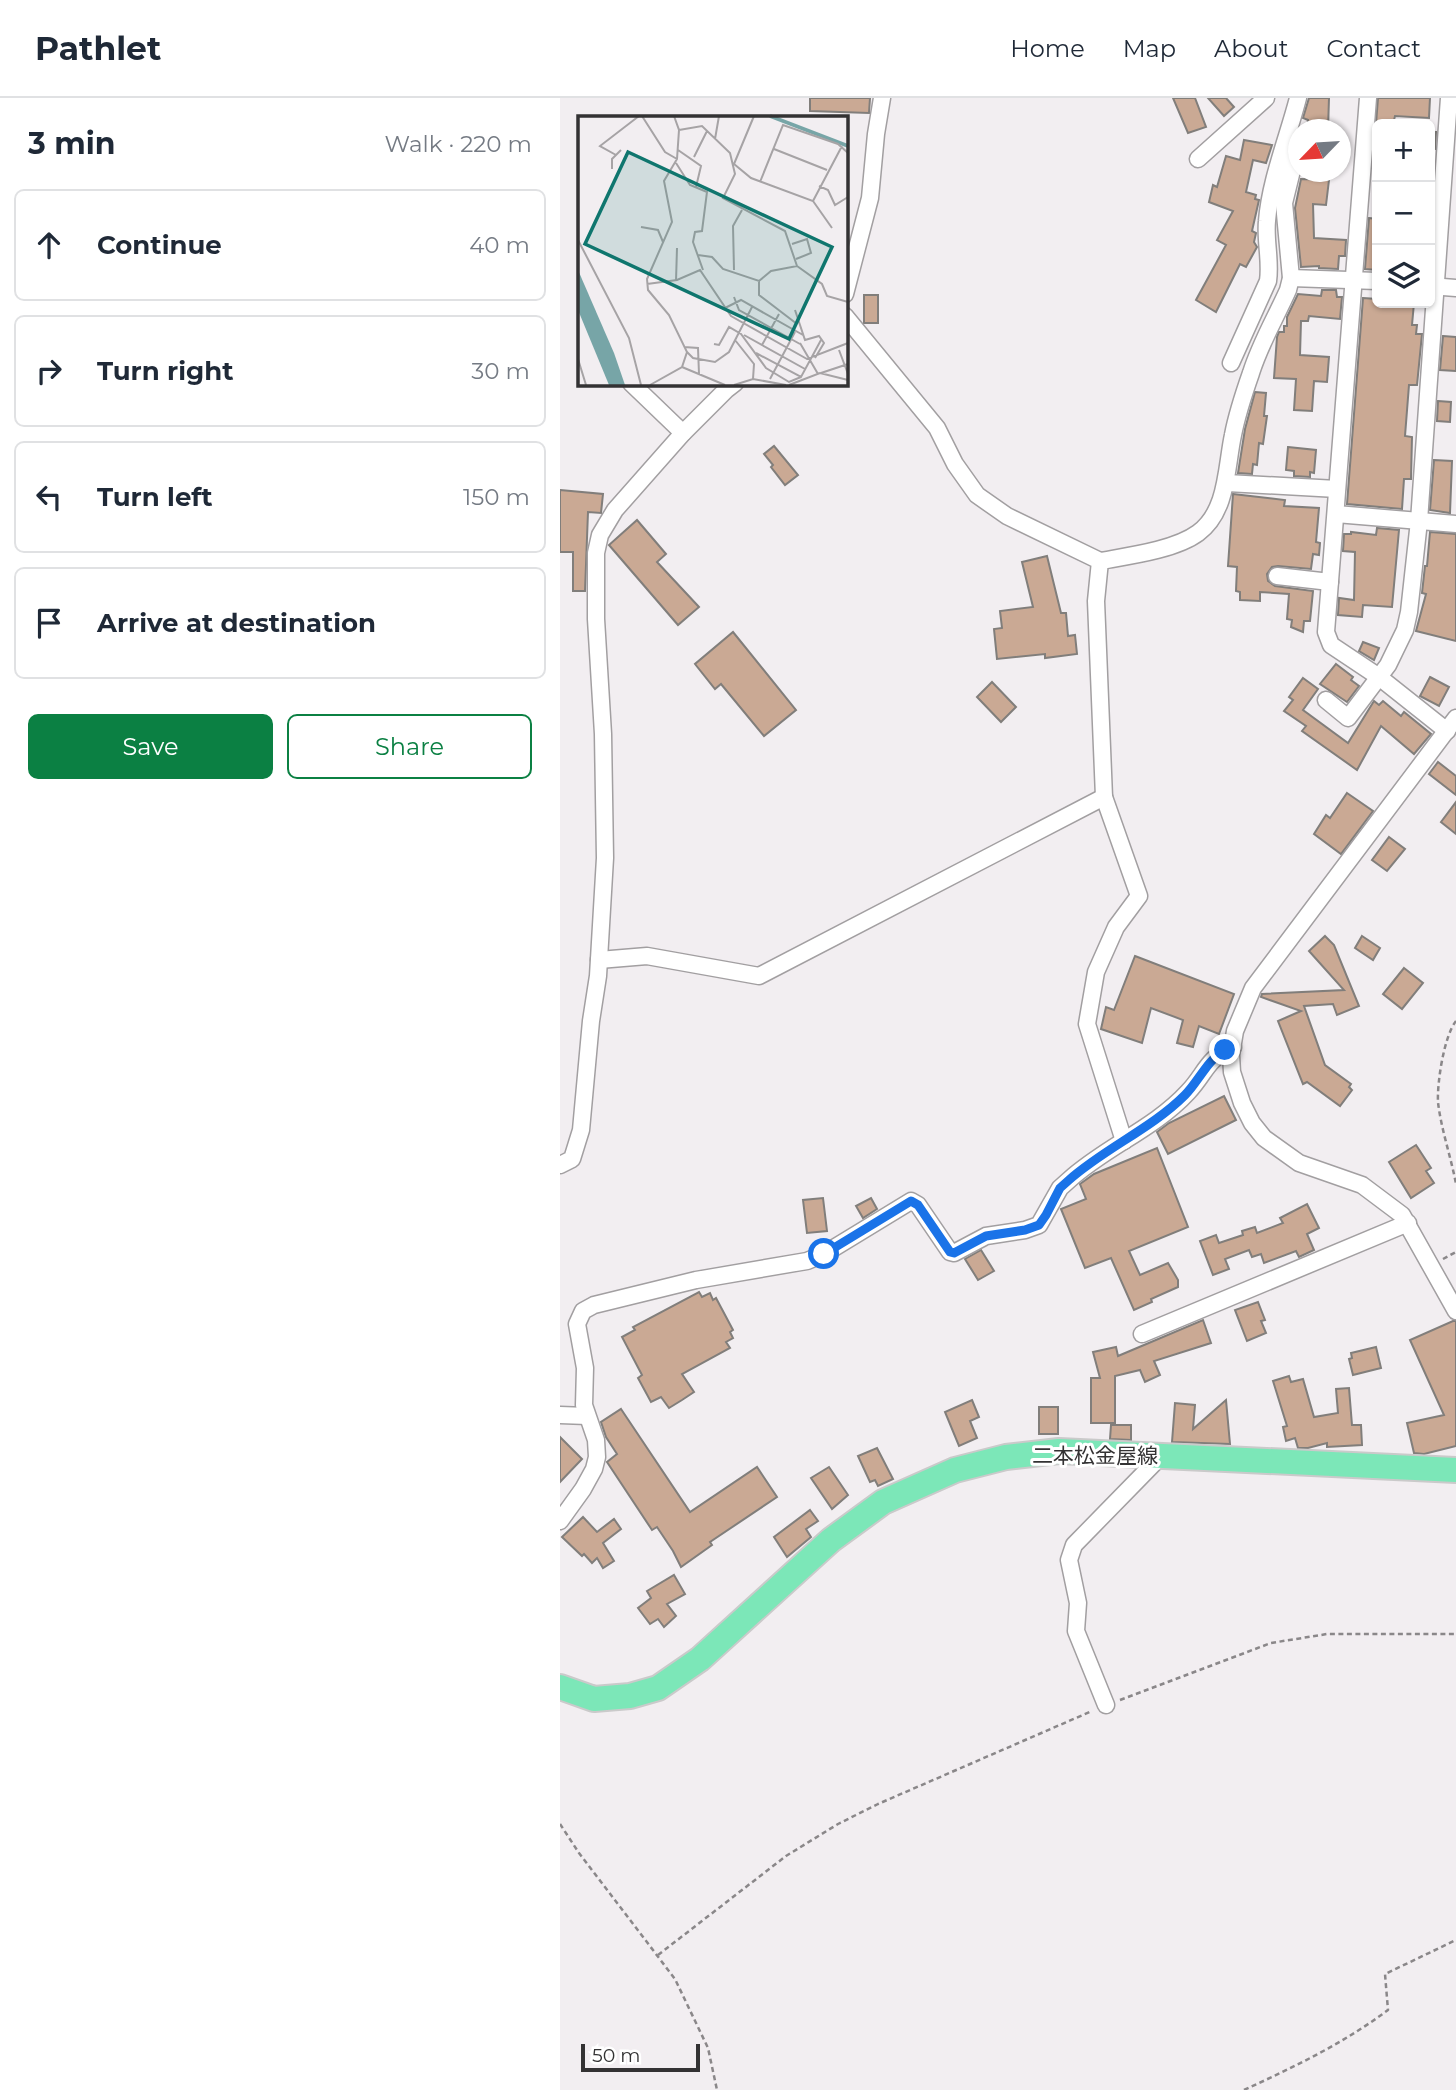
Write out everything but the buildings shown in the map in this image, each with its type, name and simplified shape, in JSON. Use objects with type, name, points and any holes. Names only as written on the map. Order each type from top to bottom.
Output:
[{"type":"main road","name":"二本松金屋線","points":[[560,1687],[594,1699],[630,1696],[658,1688],[700,1659],[831,1540],[883,1502],[955,1469],[1006,1457],[1059,1451],[1456,1470]]},
{"type":"street","points":[[847,286],[870,198],[882,98]]},
{"type":"street","points":[[1300,98],[1300,119]]},
{"type":"street","points":[[1231,363],[1268,281],[1270,269],[1266,223],[1270,200],[1300,98]]},
{"type":"street","points":[[1368,98],[1326,632],[1331,645],[1452,725],[1253,988],[1235,1031],[1232,1072],[1242,1103],[1252,1123],[1264,1138],[1299,1163],[1362,1185],[1386,1201],[1408,1223],[1456,1311]]},
{"type":"street","points":[[1435,253],[1449,98]]},
{"type":"street","points":[[1198,159],[1263,99]]},
{"type":"street","points":[[847,318],[937,428],[955,464],[977,495],[1007,516],[1100,561],[1147,552],[1199,533],[1213,513],[1227,483],[1233,435],[1251,371],[1291,278],[1284,203],[1289,182]]},
{"type":"street","points":[[1291,278],[1372,281]]},
{"type":"street","points":[[1435,286],[1456,288]]},
{"type":"street","points":[[1326,700],[1348,718],[1397,650],[1405,630],[1419,521],[1431,308]]},
{"type":"street","points":[[633,385],[683,433]]},
{"type":"street","points":[[560,1165],[572,1159],[581,1130],[599,960],[605,858],[596,553],[600,535],[615,510],[683,433],[732,385]]},
{"type":"street","points":[[1227,483],[1337,489]]},
{"type":"street","points":[[1336,514],[1456,524]]},
{"type":"street","points":[[1100,561],[1096,601],[1104,797],[1139,896],[1116,927],[1096,971],[1087,1024],[1124,1141]]},
{"type":"street","points":[[1277,576],[1330,582]]},
{"type":"street","points":[[599,960],[647,956],[759,976],[1104,797]]},
{"type":"street","points":[[560,1521],[583,1489],[597,1457],[596,1440],[584,1405],[584,1368],[577,1324],[587,1308],[696,1280],[807,1261],[824,1254],[911,1201],[918,1205],[946,1249],[954,1253],[986,1236],[1039,1225],[1060,1188],[1079,1170],[1175,1104],[1194,1086],[1217,1054],[1233,1047]]},
{"type":"street","points":[[1142,1334],[1408,1223]]},
{"type":"street","points":[[560,1415],[587,1416]]},
{"type":"street","points":[[1106,1705],[1076,1630],[1078,1604],[1069,1560],[1074,1545],[1161,1455]]},
{"type":"path","points":[[1456,1021],[1446,1044],[1438,1097],[1456,1184]]},
{"type":"path","points":[[658,1955],[786,1856],[838,1824],[890,1798],[1106,1705],[1271,1643],[1327,1634],[1456,1634]]},
{"type":"path","points":[[560,1824],[675,1979],[703,2036],[717,2090]]},
{"type":"path","points":[[1244,2090],[1307,2061],[1366,2027],[1388,2010],[1385,1974],[1456,1940]]},
{"type":"route","points":[[824,1254],[911,1201],[918,1205],[946,1249],[954,1253],[986,1236],[1039,1225],[1060,1188],[1079,1170],[1152,1123],[1185,1096],[1202,1076],[1210,1061],[1225,1050]]}]
